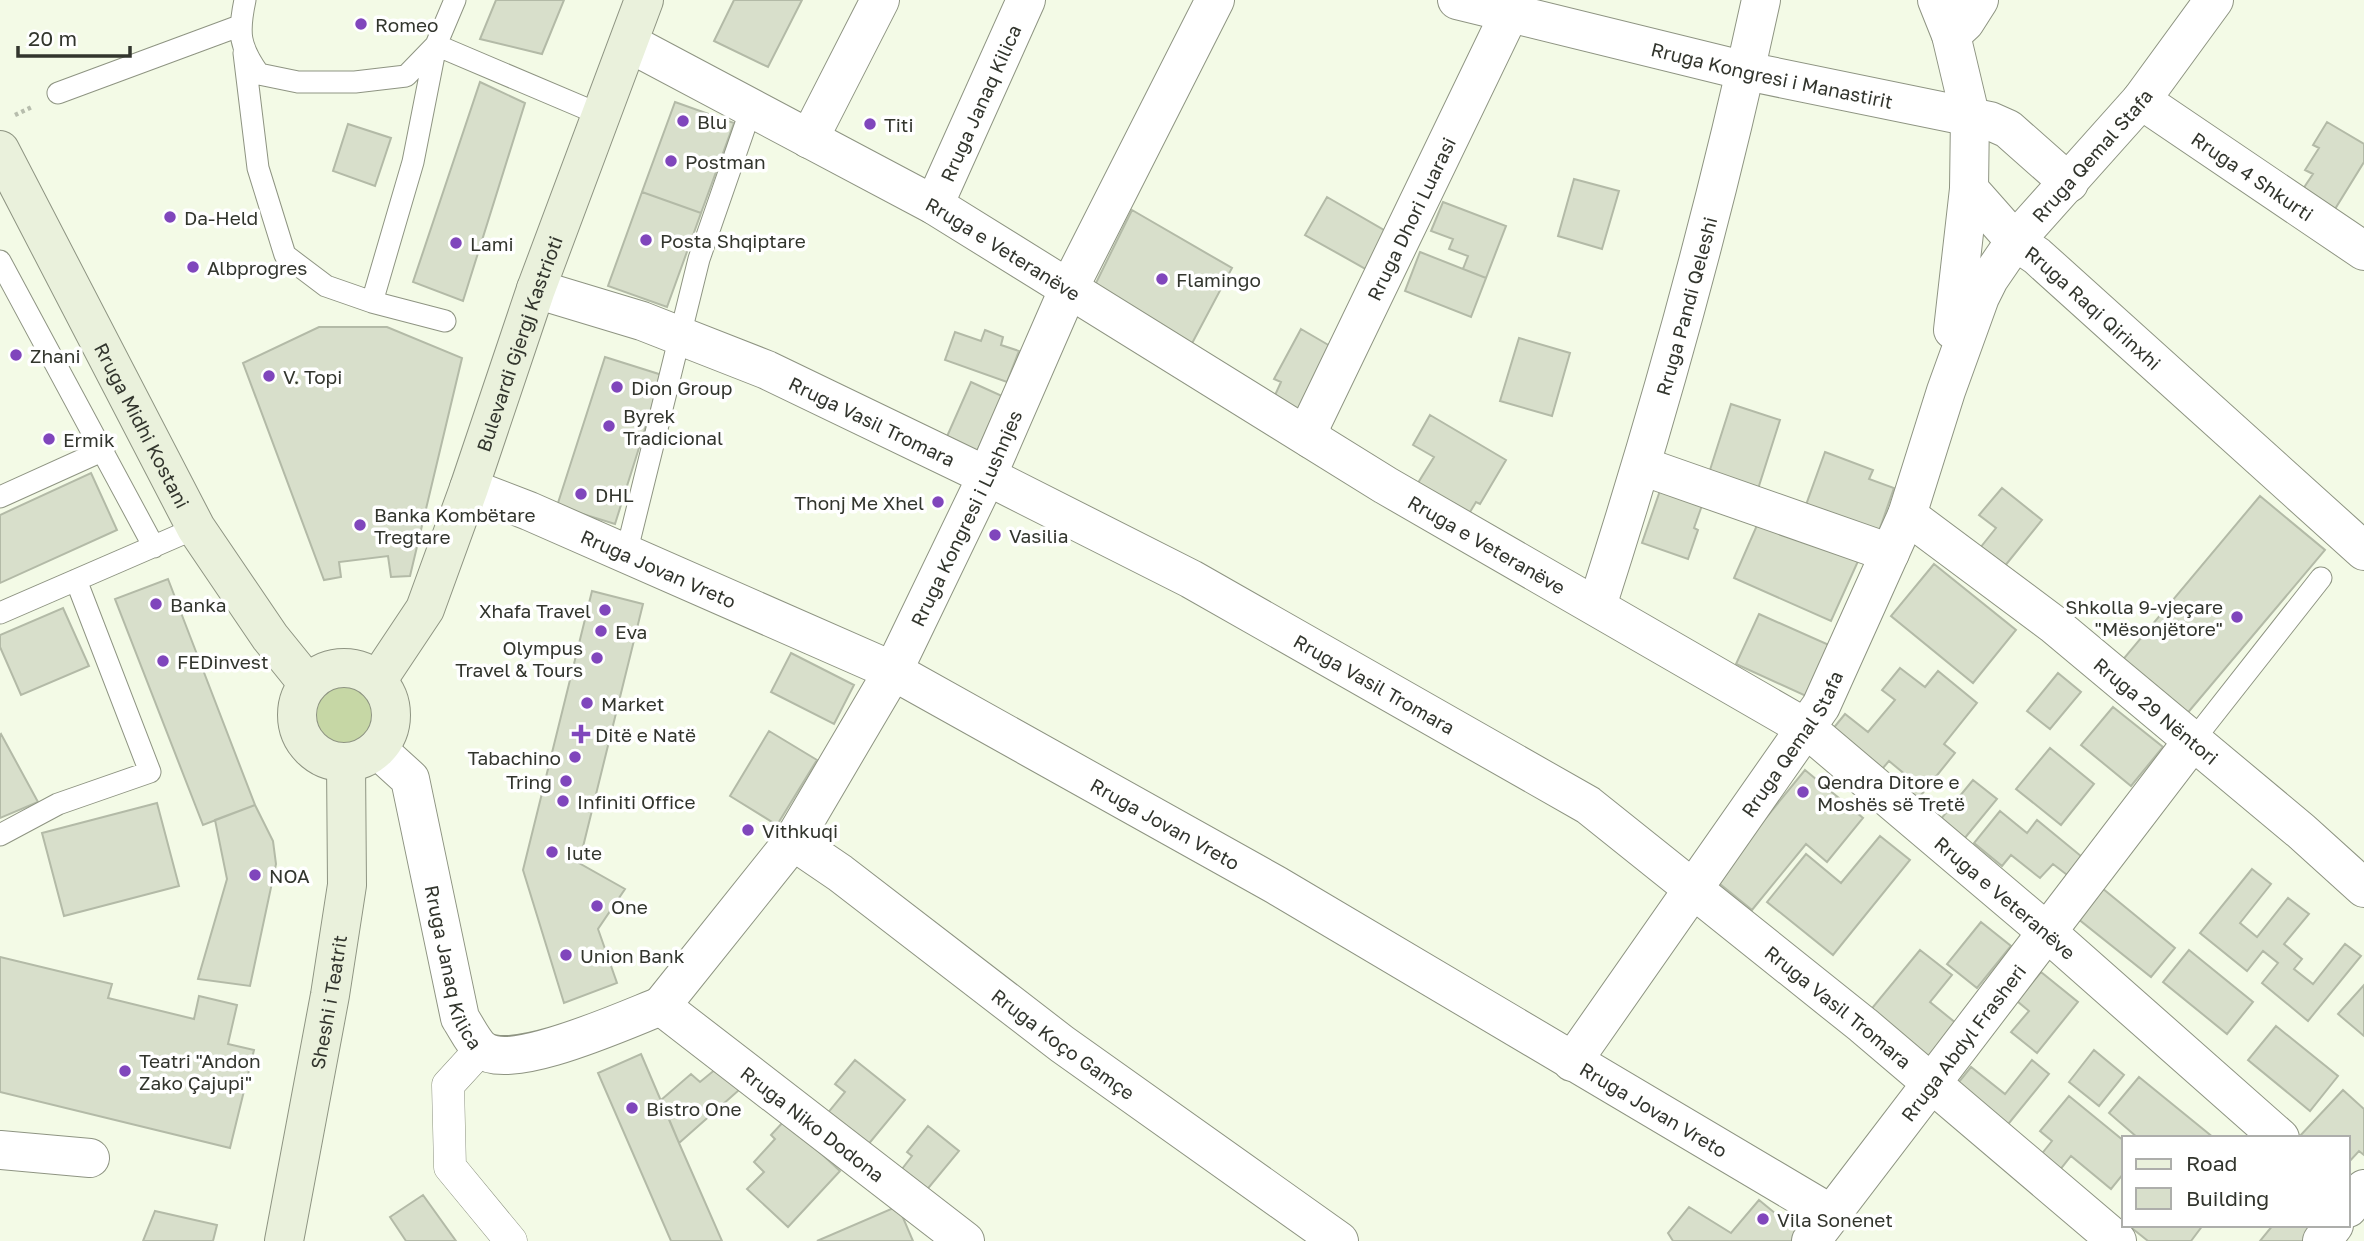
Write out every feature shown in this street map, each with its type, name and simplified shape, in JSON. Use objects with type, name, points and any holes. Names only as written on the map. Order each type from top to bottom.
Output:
[{"type":"main road","name":"Bulevardi Gjergj Kastrioti","points":[[377,681],[425,609],[536,289],[644,0]]},
{"type":"main road","name":"Rruga Midhi Kostani","points":[[6,134],[197,528],[270,637],[308,684]]},
{"type":"main road","points":[[334,669],[357,670],[377,681],[386,693],[391,707],[386,736],[362,755],[331,760],[306,742],[299,728],[297,713],[300,698],[308,684],[320,674],[334,669]]},
{"type":"main road","name":"Sheshi i Teatrit","points":[[284,1241],[330,995],[347,885],[362,755]]},
{"type":"street","points":[[809,139],[880,0]]},
{"type":"street","name":"Rruga Janaq Kilica","points":[[934,205],[1026,0]]},
{"type":"street","name":"Rruga Kongresi i Lushnjes","points":[[661,1006],[793,841],[893,671],[987,476],[1068,290],[1215,0]]},
{"type":"street","name":"Rruga Kongresi i Manastirit","points":[[1457,0],[1513,7],[1746,71],[1970,115],[2008,129],[2069,183]]},
{"type":"street","name":"Rruga Pandi Qeleshi","points":[[1597,606],[1642,467],[1746,71],[1761,0]]},
{"type":"street","points":[[1969,189],[1970,115],[1944,17],[1965,22],[1979,0]]},
{"type":"street","name":"Rruga Qemal Stafa","points":[[1572,1062],[1691,888],[1821,706],[1907,515],[1946,391],[1980,297],[2015,241],[2141,100],[2214,0]]},
{"type":"street","name":"Rruga Dhori Luarasi","points":[[1311,439],[1312,423],[1513,7]]},
{"type":"street","name":"Rruga e Veteranëve","points":[[629,43],[934,205],[1385,485],[1806,727],[2048,933],[2278,1136]]},
{"type":"street","name":"Rruga 4 Shkurti","points":[[2141,100],[2364,251]]},
{"type":"street","name":"Rruga Qemal Stafa","points":[[1946,391],[1969,189]]},
{"type":"street","name":"Rruga Raqi Qirinxhi","points":[[1969,189],[2015,241],[2037,256],[2364,551]]},
{"type":"street","name":"Rruga Vasil Tromara","points":[[536,289],[642,320],[767,370],[987,476],[1191,579],[1576,799],[1691,888],[1930,1083],[2117,1241]]},
{"type":"street","points":[[1642,467],[1891,553]]},
{"type":"street","name":"Rruga Jovan Vreto","points":[[469,488],[893,671],[1276,885],[1572,1062],[1821,1227]]},
{"type":"street","name":"Rruga 29 Nëntori","points":[[1907,515],[2053,624],[2301,831],[2364,888]]},
{"type":"street","name":"Rruga Abdyl Frasheri","points":[[1821,1227],[2192,742]]},
{"type":"street","name":"Rruga Janaq Kilica","points":[[362,755],[410,779],[460,1018],[481,1049],[500,1057],[541,1051],[661,1006]]},
{"type":"street","name":"Rruga Koço Gamçe","points":[[793,841],[840,873],[1062,1044],[1339,1241]]},
{"type":"street","name":"Rruga Niko Dodona","points":[[661,1006],[965,1241]]},
{"type":"street","points":[[481,1049],[448,1085],[450,1167],[512,1241]]},
{"type":"street","points":[[0,1150],[90,1158]]},
{"type":"street","points":[[2322,1241],[2334,1227]]},
{"type":"lane","points":[[245,0],[239,26],[258,168],[285,255],[326,286],[372,302],[445,320]]},
{"type":"lane","points":[[372,302],[413,162],[436,45],[454,0]]},
{"type":"lane","points":[[58,93],[239,26]]},
{"type":"lane","points":[[244,53],[259,74],[298,82],[355,82],[406,76],[436,45]]},
{"type":"lane","points":[[436,45],[601,114]]},
{"type":"lane","points":[[626,554],[699,259],[751,109]]},
{"type":"lane","points":[[0,261],[154,547]]},
{"type":"lane","points":[[0,497],[104,450]]},
{"type":"lane","points":[[0,613],[197,528]]},
{"type":"lane","points":[[2192,742],[2321,578]]},
{"type":"lane","points":[[0,835],[58,804],[150,772],[76,580]]},
{"type":"path","points":[[6,134],[58,93]]},
{"type":"green space","points":[[336,683],[350,683],[362,688],[371,697],[376,716],[374,729],[367,740],[350,749],[336,749],[324,744],[315,735],[310,723],[310,709],[315,697],[324,688]]},
{"type":"building","points":[[496,0],[564,0],[542,54],[480,39]]},
{"type":"building","points":[[734,0],[802,0],[768,67],[714,41]]},
{"type":"building","points":[[480,82],[525,103],[463,301],[413,282]]},
{"type":"building","points":[[675,102],[734,123],[701,213],[642,192]]},
{"type":"building","points":[[2327,122],[2364,144],[2364,162],[2335,209],[2303,189],[2313,174],[2305,170],[2319,148],[2313,145]]},
{"type":"building","points":[[348,124],[391,138],[375,186],[333,171]]},
{"type":"building","points":[[1574,179],[1619,191],[1602,249],[1558,236]]},
{"type":"building","points":[[642,192],[701,213],[667,307],[608,286]]},
{"type":"building","points":[[1327,197],[1389,233],[1371,272],[1305,235]]},
{"type":"building","points":[[1443,202],[1506,226],[1486,278],[1463,269],[1468,256],[1449,249],[1453,239],[1431,231]]},
{"type":"building","name":"Flamingo","points":[[1132,210],[1232,268],[1189,349],[1092,291]]},
{"type":"building","points":[[1420,252],[1486,278],[1471,317],[1405,291]]},
{"type":"building","points":[[319,327],[387,327],[462,358],[410,576],[391,577],[388,556],[339,562],[341,577],[324,580],[243,363]]},
{"type":"building","points":[[1301,329],[1337,350],[1298,421],[1271,404],[1281,382],[1274,379]]},
{"type":"building","points":[[985,330],[1003,337],[1001,345],[1019,351],[1007,382],[945,360],[955,332],[981,341]]},
{"type":"building","points":[[1519,338],[1570,353],[1552,416],[1500,401]]},
{"type":"building","points":[[605,357],[662,375],[615,524],[557,506]]},
{"type":"building","points":[[971,382],[1002,396],[972,463],[941,450]]},
{"type":"building","points":[[1731,404],[1780,420],[1758,489],[1709,473]]},
{"type":"building","points":[[1430,415],[1506,460],[1480,504],[1476,502],[1464,522],[1413,491],[1434,457],[1413,445]]},
{"type":"building","points":[[1825,452],[1873,470],[1869,479],[1894,488],[1879,531],[1806,505]]},
{"type":"building","points":[[91,473],[117,530],[0,583],[0,515]]},
{"type":"building","points":[[1664,479],[1706,494],[1694,528],[1698,530],[1688,559],[1642,543]]},
{"type":"building","points":[[2002,488],[2042,520],[2000,572],[1976,553],[1996,528],[1979,515]]},
{"type":"building","name":"Shkolla 9-vjeçare \"Mësonjëtore\"","points":[[2260,496],[2325,550],[2185,716],[2120,663]]},
{"type":"building","points":[[1761,516],[1859,559],[1831,621],[1734,578]]},
{"type":"building","points":[[1934,564],[2016,630],[1973,683],[1891,616]]},
{"type":"building","points":[[168,579],[255,805],[203,825],[115,599]]},
{"type":"building","points":[[592,591],[643,604],[579,863],[625,889],[598,929],[617,983],[564,1003],[523,870]]},
{"type":"building","points":[[63,608],[89,666],[21,695],[0,647],[0,635]]},
{"type":"building","points":[[1759,614],[1829,645],[1806,696],[1736,664]]},
{"type":"building","points":[[791,653],[854,685],[834,724],[771,692]]},
{"type":"building","points":[[1900,668],[1925,687],[1938,671],[1977,703],[1944,744],[1955,753],[1913,805],[1895,791],[1907,776],[1889,761],[1876,776],[1827,736],[1845,714],[1868,732],[1895,700],[1882,690]]},
{"type":"building","points":[[2058,673],[2081,692],[2050,729],[2027,711]]},
{"type":"building","points":[[2113,707],[2163,747],[2131,786],[2081,745]]},
{"type":"building","points":[[769,731],[817,760],[777,825],[730,796]]},
{"type":"building","points":[[0,735],[38,802],[0,818]]},
{"type":"building","points":[[2050,748],[2094,784],[2061,825],[2016,789]]},
{"type":"building","points":[[1805,770],[1863,818],[1827,862],[1806,844],[1752,910],[1715,880]]},
{"type":"building","points":[[1973,780],[1997,799],[1964,839],[1940,820]]},
{"type":"building","points":[[157,803],[179,886],[64,916],[42,833]]},
{"type":"building","points":[[255,805],[273,841],[276,864],[250,986],[198,979],[227,879],[215,820]]},
{"type":"building","points":[[2000,811],[2027,833],[2037,820],[2087,861],[2071,878],[2053,864],[2040,878],[2011,855],[2002,866],[1974,843]]},
{"type":"building","points":[[1880,836],[1910,860],[1833,955],[1767,902],[1806,854],[1841,883]]},
{"type":"building","points":[[2252,869],[2271,884],[2240,923],[2257,937],[2288,898],[2309,914],[2284,944],[2302,959],[2294,969],[2313,984],[2345,944],[2361,956],[2308,1021],[2262,983],[2278,963],[2263,951],[2247,971],[2200,933]]},
{"type":"building","points":[[2102,888],[2175,948],[2151,977],[2077,918]]},
{"type":"building","points":[[1981,922],[2011,946],[1977,988],[1947,964]]},
{"type":"building","points":[[1920,950],[1952,975],[1930,1002],[1962,1028],[1932,1065],[1868,1013]]},
{"type":"building","points":[[2189,950],[2253,1002],[2227,1034],[2163,982]]},
{"type":"building","name":"Teatri \"Andon Zako Çajupi\"","points":[[0,957],[112,984],[108,998],[194,1019],[199,996],[237,1005],[228,1044],[254,1050],[230,1148],[0,1092]]},
{"type":"building","points":[[2041,972],[2078,1002],[2037,1053],[2011,1032],[2029,1011],[2017,1001]]},
{"type":"building","points":[[2364,985],[2364,1036],[2338,1014]]},
{"type":"building","points":[[2276,1026],[2338,1076],[2310,1111],[2248,1060]]},
{"type":"building","points":[[2094,1050],[2124,1075],[2099,1106],[2069,1082]]},
{"type":"building","points":[[641,1054],[722,1241],[671,1241],[598,1073]]},
{"type":"building","points":[[855,1060],[905,1100],[862,1152],[822,1120],[845,1092],[835,1084]]},
{"type":"building","points":[[2032,1060],[2049,1074],[2005,1128],[1954,1088],[1971,1067],[2005,1094]]},
{"type":"building","points":[[717,1068],[739,1090],[679,1143],[661,1100],[691,1074],[700,1082]]},
{"type":"building","points":[[2139,1077],[2212,1136],[2136,1136],[2109,1113]]},
{"type":"building","points":[[2343,1090],[2364,1109],[2364,1155],[2359,1151],[2350,1161],[2350,1136],[2300,1136]]},
{"type":"building","points":[[2069,1096],[2122,1139],[2122,1175],[2111,1189],[2071,1156],[2055,1176],[2036,1161],[2052,1141],[2040,1131]]},
{"type":"building","points":[[785,1120],[840,1171],[788,1227],[747,1189],[764,1172],[754,1162],[775,1139],[771,1135]]},
{"type":"building","points":[[928,1126],[959,1151],[920,1198],[895,1178],[912,1156],[907,1152]]},
{"type":"building","points":[[423,1195],[456,1241],[406,1241],[390,1217]]},
{"type":"building","name":"Vila Sonenet","points":[[1759,1200],[1798,1232],[1791,1241],[1673,1241],[1668,1233],[1689,1207],[1731,1233]]},
{"type":"building","points":[[898,1206],[913,1241],[817,1241]]},
{"type":"building","points":[[155,1211],[217,1225],[213,1241],[143,1241]]},
{"type":"building","points":[[2130,1227],[2202,1227],[2191,1241],[2148,1241]]},
{"type":"building","points":[[2271,1227],[2314,1227],[2303,1241],[2260,1241]]},
{"type":"place","name":"Romeo","points":[[361,24]]},
{"type":"place","name":"Blu","points":[[683,121]]},
{"type":"place","name":"Titi","points":[[870,124]]},
{"type":"place","name":"Postman","points":[[671,161]]},
{"type":"place","name":"Da-Held","points":[[170,217]]},
{"type":"place","name":"Posta Shqiptare","points":[[646,240]]},
{"type":"place","name":"Lami","points":[[456,243]]},
{"type":"place","name":"Albprogres","points":[[193,267]]},
{"type":"place","name":"Flamingo","points":[[1162,279]]},
{"type":"place","name":"Zhani","points":[[16,355]]},
{"type":"place","name":"V. Topi","points":[[269,376]]},
{"type":"place","name":"Dion Group","points":[[617,387]]},
{"type":"place","name":"Byrek Tradicional","points":[[609,426]]},
{"type":"place","name":"Ermik","points":[[49,439]]},
{"type":"place","name":"DHL","points":[[581,494]]},
{"type":"place","name":"Thonj Me Xhel","points":[[938,502]]},
{"type":"place","name":"Banka Kombëtare Tregtare","points":[[360,525]]},
{"type":"place","name":"Vasilia","points":[[995,535]]},
{"type":"place","name":"Banka","points":[[156,604]]},
{"type":"place","name":"Xhafa Travel","points":[[605,610]]},
{"type":"place","name":"Shkolla 9-vjeçare \"Mësonjëtore\"","points":[[2237,617]]},
{"type":"place","name":"Eva","points":[[601,631]]},
{"type":"place","name":"Olympus Travel & Tours","points":[[597,658]]},
{"type":"place","name":"FEDinvest","points":[[163,661]]},
{"type":"place","name":"Market","points":[[587,703]]},
{"type":"place","name":"Ditë e Natë","points":[[581,734]]},
{"type":"place","name":"Tabachino","points":[[575,757]]},
{"type":"place","name":"Tring","points":[[566,781]]},
{"type":"place","name":"Qendra Ditore e Moshës së Tretë","points":[[1803,792]]},
{"type":"place","name":"Infiniti Office","points":[[563,801]]},
{"type":"place","name":"Vithkuqi","points":[[748,830]]},
{"type":"place","name":"Iute","points":[[552,852]]},
{"type":"place","name":"NOA","points":[[255,875]]},
{"type":"place","name":"One","points":[[597,906]]},
{"type":"place","name":"Union Bank","points":[[566,955]]},
{"type":"place","name":"Teatri \"Andon Zako Çajupi\"","points":[[125,1071]]},
{"type":"place","name":"Bistro One","points":[[632,1108]]},
{"type":"place","name":"Vila Sonenet","points":[[1763,1219]]}]
